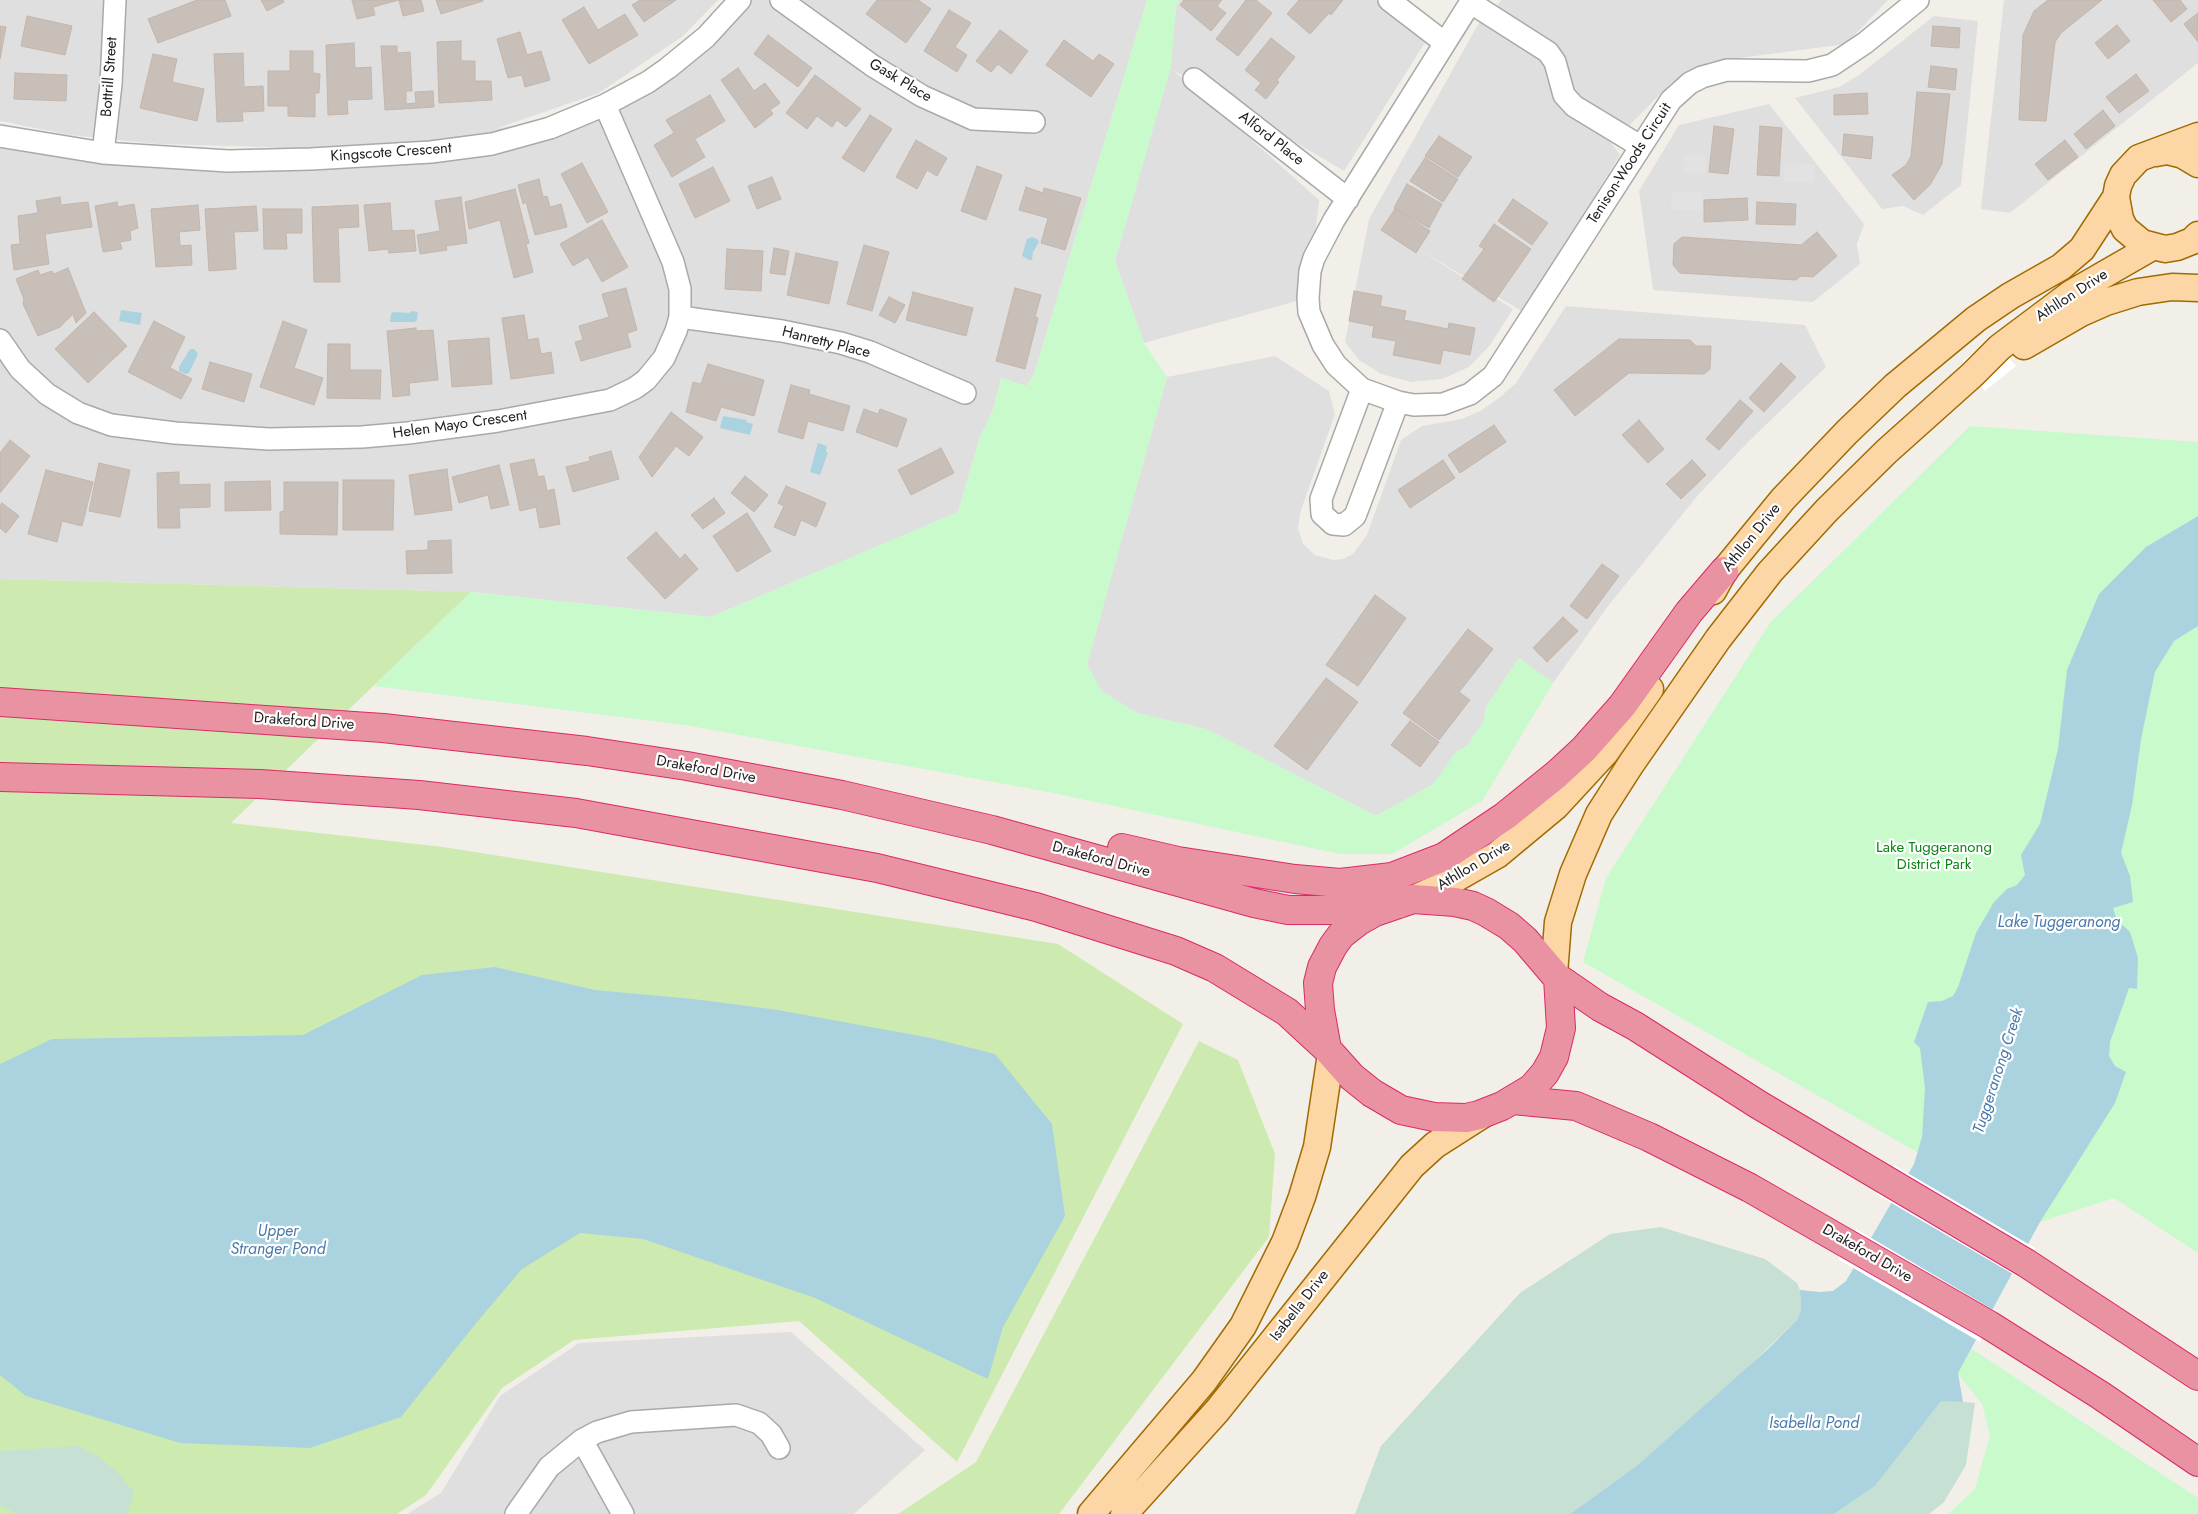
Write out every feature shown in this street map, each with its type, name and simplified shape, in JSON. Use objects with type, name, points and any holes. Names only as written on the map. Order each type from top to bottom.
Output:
[{"type":"highway","points":[[992,830],[1033,830],[1178,861],[1298,879],[1340,883],[1392,877],[1416,869],[1458,849],[1505,816],[1557,774],[1584,749],[1622,706],[1689,612],[1724,571]]},
{"type":"highway","name":"Drakeford Drive","points":[[0,702],[383,728],[578,750],[688,766],[803,788],[992,830],[1288,910],[1338,910],[1406,901]]},
{"type":"highway","points":[[0,777],[260,784],[420,795],[576,813],[877,868],[1036,906],[1176,951],[1215,968],[1287,1012],[1329,1051],[1352,1077],[1372,1093],[1401,1110],[1434,1117],[1466,1118],[1488,1111],[1513,1100],[1532,1088],[1545,1073],[1554,1057],[1561,1028],[1556,976]]},
{"type":"highway","points":[[1329,1051],[1320,1010],[1318,983],[1322,967],[1333,946],[1347,930],[1359,920],[1374,912],[1406,901],[1455,902],[1473,906],[1510,926],[1525,940],[1556,976],[1600,1008],[1635,1026],[1884,1180],[2026,1263],[2198,1376]]},
{"type":"highway","name":"Drakeford Drive","points":[[1513,1100],[1576,1106],[1598,1114],[1750,1188],[1848,1242],[1989,1325],[2100,1394],[2198,1462]]},
{"type":"main road","name":"Athllon Drive","points":[[2181,246],[2133,237],[2125,229],[2120,219],[2116,197],[2118,186],[2130,165],[2150,153],[2198,136]]},
{"type":"main road","points":[[2150,153],[2167,151],[2183,155],[2198,164]]},
{"type":"main road","name":"Athllon Drive","points":[[1406,901],[1446,884],[1497,855],[1556,806],[1610,746],[1698,618],[1724,571],[1783,500],[1847,432],[1895,386],[1946,343],[1976,319],[2010,296],[2061,267],[2082,249],[2116,197]]},
{"type":"main road","name":"Athllon Drive","points":[[1556,976],[1558,922],[1573,874],[1599,814],[1678,695],[1718,639],[1770,572],[1827,510],[1887,451],[1972,375],[2072,293],[2181,246]]},
{"type":"main road","points":[[2003,351],[2106,302],[2138,292],[2172,287],[2198,288]]},
{"type":"main road","points":[[1091,1514],[1204,1381],[1243,1326],[1285,1242],[1302,1197],[1317,1146],[1329,1051]]},
{"type":"main road","name":"Isabella Drive","points":[[1124,1514],[1217,1411],[1412,1166],[1435,1145],[1488,1111]]},
{"type":"street","name":"Bottrill Street","points":[[103,153],[111,84],[115,0]]},
{"type":"street","name":"Kingscote Crescent","points":[[0,136],[103,153],[228,161],[311,159],[431,152],[492,144],[550,128],[605,104],[648,82],[706,37],[740,0]]},
{"type":"street","name":"Gask Place","points":[[781,0],[873,66],[922,96],[973,119],[1034,122]]},
{"type":"street","points":[[1389,0],[1445,43]]},
{"type":"street","name":"Tenison-Woods Circuit","points":[[1472,1],[1348,199],[1314,258],[1310,271],[1308,298],[1310,312],[1322,345],[1336,365],[1362,389],[1398,402],[1414,405],[1443,404],[1470,394],[1493,376],[1670,100],[1696,80],[1727,70],[1808,71],[1832,65],[1865,43],[1918,0]]},
{"type":"street","points":[[1472,1],[1548,52],[1555,62],[1564,94],[1574,106],[1640,146]]},
{"type":"street","name":"Alford Place","points":[[1194,78],[1348,199]]},
{"type":"street","name":"Helen Mayo Crescent","points":[[0,340],[20,369],[47,394],[78,413],[111,424],[175,433],[269,438],[362,437],[408,434],[498,421],[610,400],[635,388],[646,380],[664,358],[680,317],[680,289],[672,262],[605,104]]},
{"type":"street","name":"Hanretty Place","points":[[680,317],[782,331],[841,343],[870,352],[965,393]]},
{"type":"street","points":[[1362,389],[1321,499],[1322,514],[1333,524],[1344,525],[1355,516],[1398,402]]},
{"type":"street","points":[[516,1514],[549,1467],[582,1440],[597,1432],[631,1422],[736,1415],[759,1423],[771,1434],[779,1448]]},
{"type":"street","points":[[582,1440],[624,1514]]},
{"type":"shaded area","points":[[0,0],[718,0],[683,36],[599,93],[495,129],[587,112],[688,51],[740,0],[1147,0],[1034,375],[1026,386],[1001,378],[993,410],[980,437],[958,512],[711,617],[471,592],[0,579],[0,136],[254,160],[320,151],[266,147],[158,144],[70,135],[0,121]]},
{"type":"shaded area","points":[[1180,0],[1395,0],[1431,33],[1344,171],[1173,70],[1319,200],[1308,298],[1144,343],[1115,261],[1170,67],[1176,6]]},
{"type":"shaded area","points":[[1501,0],[1888,0],[1846,44],[1709,62],[1671,83],[1621,134],[1580,100],[1620,155],[1523,312],[1412,245],[1513,309],[1490,345],[1469,367],[1442,379],[1411,382],[1381,374],[1359,360],[1345,342],[1369,219],[1480,21],[1488,24],[1558,73],[1548,52],[1491,16]]},
{"type":"shaded area","points":[[2004,0],[2198,0],[2198,63],[2010,213],[1981,209]]},
{"type":"shaded area","points":[[1934,16],[1978,21],[1961,185],[1923,215],[1903,206],[1882,209],[1795,98],[1839,87],[1859,75]]},
{"type":"shaded area","points":[[1769,104],[1864,224],[1857,244],[1860,264],[1813,302],[1653,290],[1639,191],[1679,125]]},
{"type":"shaded area","points":[[1684,155],[1706,155],[1706,173],[1683,173]]},
{"type":"shaded area","points":[[1785,163],[1815,164],[1814,183],[1784,182]]},
{"type":"shaded area","points":[[1672,192],[1703,193],[1702,211],[1671,209]]},
{"type":"shaded area","points":[[1566,306],[1805,325],[1826,367],[1749,441],[1699,494],[1608,606],[1553,683],[1519,658],[1486,707],[1484,721],[1467,746],[1456,752],[1433,785],[1376,816],[1206,729],[1137,713],[1101,691],[1087,664],[1167,377],[1275,356],[1329,391],[1335,414],[1300,513],[1298,528],[1303,544],[1315,555],[1333,560],[1343,559],[1353,554],[1367,535],[1401,440],[1422,426],[1462,419],[1482,410],[1500,397],[1516,383]]},
{"type":"shaded area","points":[[791,1332],[925,1450],[854,1514],[407,1514],[441,1493],[500,1396],[579,1343]]},
{"type":"green space","points":[[1147,0],[1180,0],[1176,6],[1171,67],[1115,261],[1144,343],[1167,377],[1087,665],[1102,691],[1137,713],[1206,729],[1376,816],[1433,784],[1456,752],[1467,746],[1484,721],[1486,707],[1519,658],[1553,683],[1482,801],[1392,854],[1340,854],[1048,792],[685,725],[374,686],[471,592],[711,617],[958,512],[980,437],[993,410],[1001,378],[1026,386],[1034,375]]},
{"type":"green space","name":"Lake Tuggeranong District Park","points":[[1970,426],[2198,442],[2198,1253],[2114,1198],[2040,1222],[1583,962],[1606,878],[1770,623]]},
{"type":"green space","points":[[0,579],[471,592],[231,823],[443,847],[1058,944],[1183,1024],[957,1462],[799,1321],[574,1340],[502,1388],[426,1495],[397,1514],[0,1514]]},
{"type":"green space","points":[[1199,1041],[1238,1060],[1275,1154],[1269,1237],[1059,1514],[898,1514],[976,1462]]},
{"type":"green space","points":[[1661,1227],[1765,1259],[1797,1283],[1800,1290],[1801,1310],[1797,1320],[1726,1388],[1639,1464],[1570,1514],[1355,1514],[1381,1446],[1520,1293],[1610,1234]]},
{"type":"green space","points":[[1972,1349],[2198,1498],[2198,1514],[1948,1514],[1975,1489],[1990,1435],[1982,1404],[1957,1373]]},
{"type":"green space","points":[[1941,1400],[1975,1403],[1966,1465],[1944,1502],[1929,1514],[1834,1514],[1875,1486]]},
{"type":"green space","points":[[79,1446],[99,1457],[117,1472],[134,1492],[127,1514],[18,1514],[0,1505],[0,1451]]},
{"type":"water","points":[[1032,237],[1039,242],[1033,252],[1032,260],[1029,260],[1022,256],[1027,239]]},
{"type":"water","points":[[121,310],[142,313],[140,325],[119,321]]},
{"type":"water","points":[[412,311],[418,312],[415,322],[390,322],[393,312],[409,313]]},
{"type":"water","points":[[190,349],[194,349],[198,354],[189,373],[185,374],[179,371],[179,367]]},
{"type":"water","points":[[723,416],[747,420],[746,422],[753,424],[750,435],[720,428]]},
{"type":"water","points":[[818,443],[827,446],[826,452],[828,452],[820,475],[810,472]]},
{"type":"water","name":"Isabella Pond","points":[[2198,516],[2198,626],[2174,641],[2155,672],[2141,739],[2132,805],[2121,853],[2130,876],[2133,902],[2113,908],[2117,920],[2130,932],[2138,958],[2137,989],[2129,988],[2110,1042],[2109,1056],[2115,1066],[2126,1072],[2115,1103],[2040,1222],[1958,1373],[1963,1402],[1941,1401],[1875,1486],[1834,1514],[1570,1514],[1639,1464],[1769,1348],[1797,1320],[1801,1310],[1800,1290],[1833,1291],[1846,1281],[1914,1164],[1922,1137],[1925,1088],[1920,1048],[1914,1042],[1928,1002],[1942,1001],[1953,996],[1958,987],[1976,933],[1994,902],[2007,889],[2017,885],[2025,875],[2021,855],[2040,824],[2058,749],[2067,670],[2099,594],[2146,547]]},
{"type":"water","name":"Upper Stranger Pond","points":[[495,967],[595,990],[693,999],[778,1010],[931,1038],[995,1054],[1052,1124],[1065,1216],[1003,1327],[988,1379],[815,1298],[643,1239],[580,1233],[522,1269],[401,1417],[310,1448],[180,1443],[26,1396],[0,1375],[0,1064],[52,1039],[303,1035],[422,975]]},
{"type":"pier","points":[[1992,337],[2016,366],[1985,391],[1962,362]]},
{"type":"pier","points":[[1894,1165],[2035,1248],[2018,1277],[1876,1194]]},
{"type":"pier","points":[[1856,1229],[1997,1312],[1980,1342],[1838,1259]]},
{"type":"building","points":[[197,0],[225,0],[231,16],[158,43],[148,19]]},
{"type":"building","points":[[261,0],[283,0],[284,2],[267,11]]},
{"type":"building","points":[[352,0],[399,0],[373,7],[375,15],[357,19]]},
{"type":"building","points":[[399,0],[421,0],[424,11],[403,16]]},
{"type":"building","points":[[436,0],[483,0],[483,1],[441,14]]},
{"type":"building","points":[[640,0],[676,0],[644,22],[632,5]]},
{"type":"building","points":[[877,0],[918,0],[931,9],[906,43],[866,14]]},
{"type":"building","points":[[1184,0],[1222,0],[1217,6],[1226,13],[1211,31],[1180,5]]},
{"type":"building","points":[[1246,0],[1256,0],[1272,13],[1238,56],[1216,39]]},
{"type":"building","points":[[1299,0],[1343,0],[1331,15],[1329,13],[1310,34],[1287,14]]},
{"type":"building","points":[[2048,0],[2102,0],[2061,33],[2055,42],[2046,121],[2019,120],[2023,35],[2034,11]]},
{"type":"building","points":[[2153,0],[2180,0],[2187,9],[2171,22]]},
{"type":"building","points":[[584,7],[598,30],[625,14],[638,35],[589,64],[562,20]]},
{"type":"building","points":[[949,10],[971,23],[955,47],[967,55],[957,72],[924,51]]},
{"type":"building","points":[[2198,13],[2198,42],[2184,24]]},
{"type":"building","points":[[27,16],[72,26],[65,55],[21,46]]},
{"type":"building","points":[[2117,25],[2130,41],[2108,59],[2095,43]]},
{"type":"building","points":[[0,26],[6,27],[0,59]]},
{"type":"building","points":[[1933,26],[1960,28],[1959,48],[1931,46]]},
{"type":"building","points":[[1000,30],[1028,51],[1011,74],[998,64],[991,72],[976,61]]},
{"type":"building","points":[[520,32],[527,55],[541,51],[550,80],[525,87],[522,75],[508,78],[497,39]]},
{"type":"building","points":[[768,35],[812,68],[798,87],[754,54]]},
{"type":"building","points":[[1271,38],[1295,57],[1277,80],[1279,82],[1266,99],[1255,90],[1261,83],[1245,70]]},
{"type":"building","points":[[1064,40],[1093,61],[1099,54],[1114,64],[1091,97],[1046,65]]},
{"type":"building","points":[[461,41],[461,61],[475,61],[475,81],[491,81],[492,100],[439,103],[437,42]]},
{"type":"building","points":[[354,43],[355,68],[371,67],[372,99],[347,100],[348,114],[328,115],[326,45]]},
{"type":"building","points":[[381,46],[397,46],[397,53],[410,52],[412,91],[406,91],[406,104],[416,103],[415,92],[433,91],[434,107],[385,110]]},
{"type":"building","points":[[290,51],[313,51],[313,73],[320,74],[319,93],[315,93],[315,117],[288,116],[288,106],[268,106],[268,71],[290,71]]},
{"type":"building","points":[[243,53],[244,87],[263,86],[264,111],[242,112],[243,121],[217,122],[214,54]]},
{"type":"building","points":[[153,54],[177,59],[172,82],[204,89],[197,121],[140,108]]},
{"type":"building","points":[[1931,66],[1957,69],[1955,90],[1928,87]]},
{"type":"building","points":[[738,68],[754,91],[765,83],[780,103],[770,110],[773,114],[755,128],[721,80]]},
{"type":"building","points":[[15,73],[67,75],[66,101],[14,99]]},
{"type":"building","points":[[2136,74],[2149,91],[2119,113],[2106,97]]},
{"type":"building","points":[[815,75],[861,109],[846,127],[837,120],[832,127],[817,116],[807,129],[786,113]]},
{"type":"building","points":[[1917,92],[1950,94],[1942,164],[1930,185],[1914,200],[1892,175],[1906,165],[1911,156]]},
{"type":"building","points":[[1867,93],[1868,114],[1834,115],[1834,95]]},
{"type":"building","points":[[710,95],[725,121],[695,139],[705,157],[672,177],[654,145],[674,133],[666,120]]},
{"type":"building","points":[[2103,110],[2115,126],[2086,149],[2074,134]]},
{"type":"building","points":[[870,115],[892,129],[864,172],[842,158]]},
{"type":"building","points":[[1714,126],[1734,129],[1728,174],[1709,172]]},
{"type":"building","points":[[1760,126],[1782,128],[1779,176],[1757,175]]},
{"type":"building","points":[[1844,134],[1873,137],[1871,159],[1842,155]]},
{"type":"building","points":[[1439,136],[1472,157],[1458,177],[1425,156]]},
{"type":"building","points":[[916,140],[947,158],[937,176],[927,170],[917,189],[896,177]]},
{"type":"building","points":[[2065,140],[2078,157],[2048,180],[2035,164]]},
{"type":"building","points":[[1425,158],[1458,179],[1443,202],[1410,181]]},
{"type":"building","points":[[582,163],[608,212],[587,223],[561,174]]},
{"type":"building","points":[[977,166],[1002,175],[986,220],[961,211]]},
{"type":"building","points":[[713,167],[730,201],[695,218],[679,184]]},
{"type":"building","points":[[772,177],[781,199],[757,209],[748,186]]},
{"type":"building","points":[[539,179],[543,197],[547,196],[550,207],[561,204],[567,227],[535,235],[526,202],[523,204],[518,185]]},
{"type":"building","points":[[1407,184],[1442,204],[1429,228],[1394,208]]},
{"type":"building","points":[[1026,187],[1043,193],[1044,188],[1081,198],[1065,250],[1041,243],[1048,218],[1019,210]]},
{"type":"building","points":[[515,189],[529,243],[526,244],[533,272],[514,278],[500,220],[469,229],[465,202]]},
{"type":"building","points":[[60,197],[61,205],[88,202],[92,227],[45,234],[49,264],[14,270],[11,245],[20,244],[18,216],[38,213],[36,201]]},
{"type":"building","points":[[461,197],[467,243],[446,246],[447,250],[420,254],[417,235],[440,231],[435,201]]},
{"type":"building","points":[[1747,198],[1748,220],[1704,222],[1704,200]]},
{"type":"building","points":[[1513,199],[1548,223],[1532,245],[1498,221]]},
{"type":"building","points":[[117,202],[118,207],[134,204],[138,228],[130,231],[131,240],[120,242],[122,249],[103,252],[95,206]]},
{"type":"building","points":[[1757,202],[1796,204],[1795,225],[1756,224]]},
{"type":"building","points":[[390,203],[392,231],[414,230],[416,251],[389,253],[388,249],[369,251],[364,205]]},
{"type":"building","points":[[198,205],[200,230],[179,232],[180,246],[191,245],[192,265],[156,267],[151,209]]},
{"type":"building","points":[[358,205],[359,227],[338,228],[340,282],[314,282],[312,207]]},
{"type":"building","points":[[256,206],[258,231],[234,232],[236,269],[209,271],[205,209]]},
{"type":"building","points":[[263,209],[302,209],[302,233],[286,233],[287,249],[264,249]]},
{"type":"building","points":[[1395,209],[1430,231],[1416,253],[1381,230]]},
{"type":"building","points":[[602,220],[628,267],[602,282],[588,257],[573,266],[560,244]]},
{"type":"building","points":[[1494,224],[1531,249],[1494,302],[1462,279],[1484,249],[1479,246]]},
{"type":"building","points":[[1817,232],[1837,256],[1813,277],[1801,276],[1796,280],[1680,273],[1673,265],[1674,244],[1682,237],[1801,245]]},
{"type":"building","points":[[864,245],[889,252],[872,311],[847,304]]},
{"type":"building","points":[[774,248],[789,251],[785,275],[770,273]]},
{"type":"building","points":[[727,249],[763,251],[761,291],[725,289]]},
{"type":"building","points":[[796,253],[838,262],[829,304],[787,295]]},
{"type":"building","points":[[68,268],[86,313],[76,323],[73,314],[60,327],[38,336],[23,304],[24,299],[16,279],[38,270],[40,275],[52,271],[54,274]]},
{"type":"building","points":[[626,288],[637,330],[627,333],[631,347],[581,361],[575,342],[583,340],[579,326],[609,317],[602,294]]},
{"type":"building","points":[[1015,288],[1041,295],[1035,317],[1038,318],[1025,369],[996,361]]},
{"type":"building","points":[[1354,291],[1382,296],[1380,306],[1406,311],[1404,320],[1448,329],[1449,323],[1475,328],[1470,355],[1443,350],[1440,364],[1393,355],[1396,341],[1372,337],[1374,326],[1349,321]]},
{"type":"building","points":[[913,292],[973,308],[966,336],[906,320]]},
{"type":"building","points":[[889,297],[905,305],[895,323],[879,315]]},
{"type":"building","points":[[94,312],[127,346],[88,383],[55,349]]},
{"type":"building","points":[[524,315],[528,340],[538,338],[541,354],[551,352],[554,373],[511,379],[502,318]]},
{"type":"building","points":[[154,321],[185,337],[170,368],[192,379],[181,399],[128,372]]},
{"type":"building","points":[[283,321],[307,330],[294,368],[323,378],[314,405],[260,387]]},
{"type":"building","points":[[416,328],[416,331],[433,330],[438,380],[409,383],[410,395],[393,397],[387,331]]},
{"type":"building","points":[[489,338],[492,384],[452,387],[448,341]]},
{"type":"building","points":[[1619,339],[1690,340],[1696,346],[1711,346],[1710,369],[1704,374],[1629,373],[1575,416],[1554,390]]},
{"type":"building","points":[[328,344],[350,344],[350,370],[381,370],[380,399],[327,398]]},
{"type":"building","points":[[210,362],[252,374],[244,402],[202,389]]},
{"type":"building","points":[[1781,363],[1796,377],[1764,412],[1749,398]]},
{"type":"building","points":[[708,364],[764,380],[754,416],[721,407],[716,421],[686,412],[693,382],[701,384]]},
{"type":"building","points":[[791,385],[810,390],[809,394],[850,406],[843,431],[808,421],[803,439],[778,432]]},
{"type":"building","points":[[1740,400],[1753,411],[1719,450],[1706,439]]},
{"type":"building","points":[[864,409],[878,414],[880,409],[907,419],[897,447],[856,432]]},
{"type":"building","points":[[671,412],[703,437],[689,456],[676,446],[652,477],[639,457]]},
{"type":"building","points":[[1639,420],[1664,449],[1648,463],[1622,435]]},
{"type":"building","points":[[1494,425],[1506,442],[1460,473],[1448,455]]},
{"type":"building","points":[[10,440],[30,456],[0,493],[0,453]]},
{"type":"building","points":[[941,448],[954,473],[911,495],[898,470]]},
{"type":"building","points":[[611,451],[619,479],[573,492],[566,467],[590,461],[589,457]]},
{"type":"building","points":[[534,459],[538,477],[544,476],[547,491],[554,489],[560,524],[540,528],[536,507],[520,511],[510,464]]},
{"type":"building","points":[[1443,460],[1455,478],[1410,508],[1398,490]]},
{"type":"building","points":[[1692,460],[1706,475],[1681,499],[1666,484]]},
{"type":"building","points":[[99,463],[130,470],[120,517],[89,511]]},
{"type":"building","points":[[499,465],[509,505],[491,509],[488,495],[459,503],[452,477]]},
{"type":"building","points":[[447,469],[452,510],[415,515],[409,475]]},
{"type":"building","points":[[46,470],[93,482],[82,526],[62,521],[57,542],[28,534]]},
{"type":"building","points":[[179,472],[179,485],[210,484],[210,507],[179,508],[180,528],[158,528],[157,473]]},
{"type":"building","points":[[745,476],[768,495],[754,512],[731,493]]},
{"type":"building","points":[[343,480],[394,480],[393,530],[343,530]]},
{"type":"building","points":[[270,481],[271,510],[225,511],[225,482]]},
{"type":"building","points":[[284,482],[338,482],[337,535],[280,534],[280,512],[284,511]]},
{"type":"building","points":[[786,486],[826,503],[816,527],[801,520],[795,536],[774,527],[784,506],[778,503]]},
{"type":"building","points":[[714,498],[725,513],[703,529],[691,515]]},
{"type":"building","points":[[2,503],[19,516],[6,533],[0,528],[0,506]]},
{"type":"building","points":[[747,513],[771,551],[737,572],[713,536]]},
{"type":"building","points":[[656,532],[680,559],[685,554],[698,569],[665,599],[627,558]]},
{"type":"building","points":[[451,540],[452,573],[407,574],[406,551],[428,550],[428,541]]},
{"type":"building","points":[[1602,564],[1619,576],[1587,619],[1570,606]]},
{"type":"building","points":[[1375,595],[1406,618],[1358,686],[1326,665]]},
{"type":"building","points":[[1563,617],[1578,631],[1547,662],[1533,648]]},
{"type":"building","points":[[1468,629],[1493,649],[1459,692],[1470,700],[1439,740],[1403,713]]},
{"type":"building","points":[[1326,678],[1358,702],[1307,770],[1274,746]]},
{"type":"building","points":[[1410,721],[1439,742],[1420,767],[1391,745]]},
{"type":"water label","name":"Lake Tuggeranong","points":[[2059,923]]},
{"type":"water label","name":"Tuggeranong Creek","points":[[1999,1071]]}]
